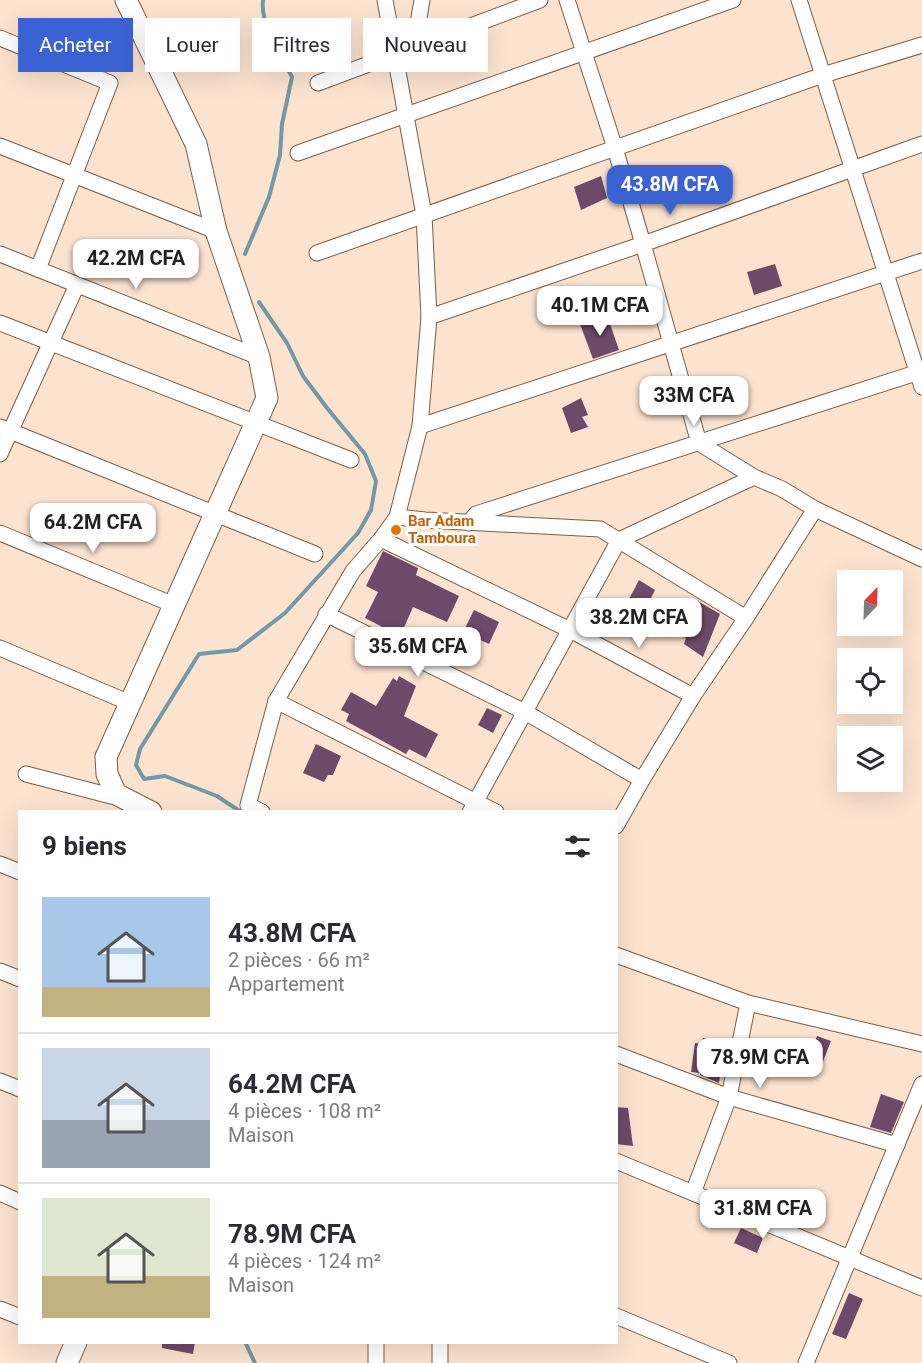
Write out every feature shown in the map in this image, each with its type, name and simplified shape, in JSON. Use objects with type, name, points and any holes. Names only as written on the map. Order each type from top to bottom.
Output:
[{"type":"street","points":[[126,0],[196,144],[216,231],[259,357],[267,398],[106,757],[107,774],[116,794],[148,810]]},
{"type":"street","points":[[385,0],[388,18]]},
{"type":"street","points":[[419,18],[422,0]]},
{"type":"street","points":[[488,19],[540,0]]},
{"type":"street","points":[[567,0],[615,148],[699,442],[754,477],[782,489],[815,509],[922,559]]},
{"type":"street","points":[[298,153],[733,0]]},
{"type":"street","points":[[470,522],[476,514],[699,442],[921,377],[799,0]]},
{"type":"street","points":[[0,38],[110,83],[38,269]]},
{"type":"street","points":[[317,253],[823,75],[922,45]]},
{"type":"street","points":[[318,83],[363,66]]},
{"type":"street","points":[[258,810],[248,805],[276,701],[353,571],[397,517],[420,426],[429,317],[424,215],[398,72]]},
{"type":"street","points":[[429,317],[643,244],[922,144]]},
{"type":"street","points":[[0,146],[216,231]]},
{"type":"street","points":[[0,254],[259,357]]},
{"type":"street","points":[[420,426],[922,261]]},
{"type":"street","points":[[0,454],[5,429],[51,343],[77,285]]},
{"type":"street","points":[[0,323],[351,460]]},
{"type":"street","points":[[5,429],[315,554]]},
{"type":"street","points":[[473,806],[619,540],[754,477]]},
{"type":"street","points":[[618,822],[693,696],[815,509]]},
{"type":"street","points":[[397,517],[600,529],[746,618]]},
{"type":"street","points":[[0,533],[174,605]]},
{"type":"street","points":[[381,539],[570,630],[693,696]]},
{"type":"street","points":[[327,614],[525,712],[642,780]]},
{"type":"street","points":[[0,648],[130,703]]},
{"type":"street","points":[[276,701],[473,806],[488,810]]},
{"type":"street","points":[[26,774],[111,796],[116,794]]},
{"type":"street","points":[[0,864],[18,871]]},
{"type":"street","points":[[618,956],[748,1003],[922,1044]]},
{"type":"street","points":[[0,971],[18,978]]},
{"type":"street","points":[[693,1193],[729,1097],[748,1003]]},
{"type":"street","points":[[618,1055],[729,1097],[897,1145]]},
{"type":"street","points":[[0,1081],[18,1088]]},
{"type":"street","points":[[806,1363],[922,1084]]},
{"type":"street","points":[[618,1162],[922,1288]]},
{"type":"street","points":[[0,1193],[18,1201]]},
{"type":"street","points":[[0,1309],[18,1316]]},
{"type":"street","points":[[618,1317],[729,1363]]},
{"type":"street","points":[[67,1363],[75,1344]]},
{"type":"street","points":[[376,1344],[376,1363]]},
{"type":"street","points":[[440,1344],[440,1363]]},
{"type":"building","points":[[601,176],[607,198],[581,210],[574,187]]},
{"type":"building","points":[[775,264],[782,286],[754,295],[747,272]]},
{"type":"building","points":[[607,315],[619,350],[593,359],[580,324]]},
{"type":"building","points":[[581,398],[588,415],[582,417],[588,427],[571,433],[562,408]]},
{"type":"building","points":[[383,551],[418,568],[416,575],[459,596],[447,622],[413,607],[399,639],[388,634],[390,631],[365,618],[378,592],[366,586]]},
{"type":"building","points":[[639,580],[655,590],[642,616],[625,607]]},
{"type":"building","points":[[696,600],[720,614],[703,657],[684,644],[686,638],[678,635]]},
{"type":"building","points":[[474,610],[499,622],[489,644],[463,632]]},
{"type":"building","points":[[399,676],[416,686],[404,716],[438,734],[426,758],[409,749],[406,754],[346,721],[349,714],[341,710],[351,692],[376,706],[393,678],[397,681]]},
{"type":"building","points":[[487,708],[502,715],[493,733],[478,725]]},
{"type":"building","points":[[316,744],[341,756],[333,775],[328,775],[324,782],[303,773]]},
{"type":"building","points":[[817,1036],[831,1041],[818,1074],[785,1061],[791,1045],[799,1048],[800,1045],[812,1050]]},
{"type":"building","points":[[703,1038],[716,1040],[715,1044],[724,1045],[719,1083],[700,1073],[691,1072],[695,1043],[702,1044]]},
{"type":"building","points":[[881,1094],[904,1102],[891,1133],[870,1127]]},
{"type":"building","points":[[618,1107],[628,1108],[633,1146],[618,1144]]},
{"type":"building","points":[[741,1228],[763,1238],[757,1253],[734,1243]]},
{"type":"building","points":[[849,1293],[863,1299],[846,1339],[832,1334]]},
{"type":"building","points":[[162,1344],[195,1344],[193,1354],[162,1348]]},
{"type":"waterway","points":[[245,254],[269,197],[280,155],[282,124],[292,77],[268,30],[263,0]]},
{"type":"waterway","points":[[238,810],[217,796],[165,776],[144,779],[136,765],[140,749],[199,654],[237,650],[285,613],[358,533],[371,510],[376,481],[365,454],[303,376],[287,343],[259,302]]},
{"type":"waterway","points":[[246,1344],[255,1363]]},
{"type":"place","name":"Bar Adam Tamboura","points":[[396,530]]}]
